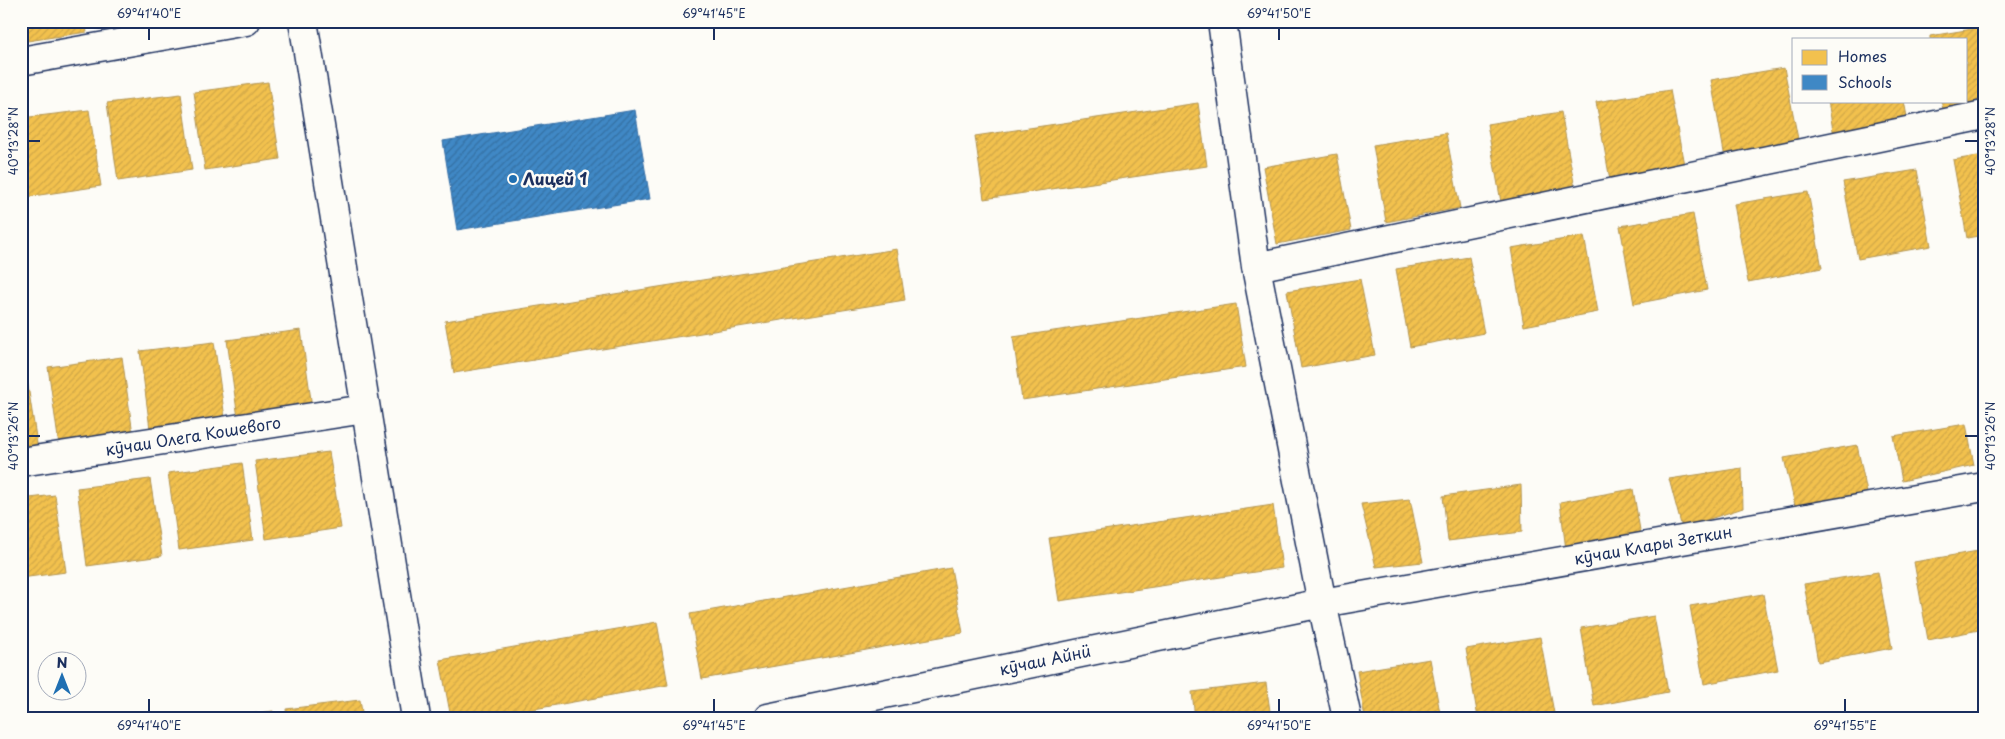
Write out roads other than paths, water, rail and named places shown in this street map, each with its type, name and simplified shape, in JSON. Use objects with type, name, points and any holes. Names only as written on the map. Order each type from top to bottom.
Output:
[{"type":"street","points":[[21,61],[246,21]]},
{"type":"street","points":[[302,21],[416,718]]},
{"type":"street","points":[[1222,21],[1256,267],[1322,603],[1347,718]]},
{"type":"street","points":[[1256,267],[1984,116]]},
{"type":"street","name":"кӯчаи Олега Кошевого","points":[[21,462],[365,409]]},
{"type":"street","name":"кӯчаи Клары Зеткин","points":[[1322,603],[1984,487]]},
{"type":"street","name":"кӯчаи Айнӣ","points":[[768,718],[1322,603]]},
{"type":"place","name":"Лицей 1","points":[[513,179]]}]
